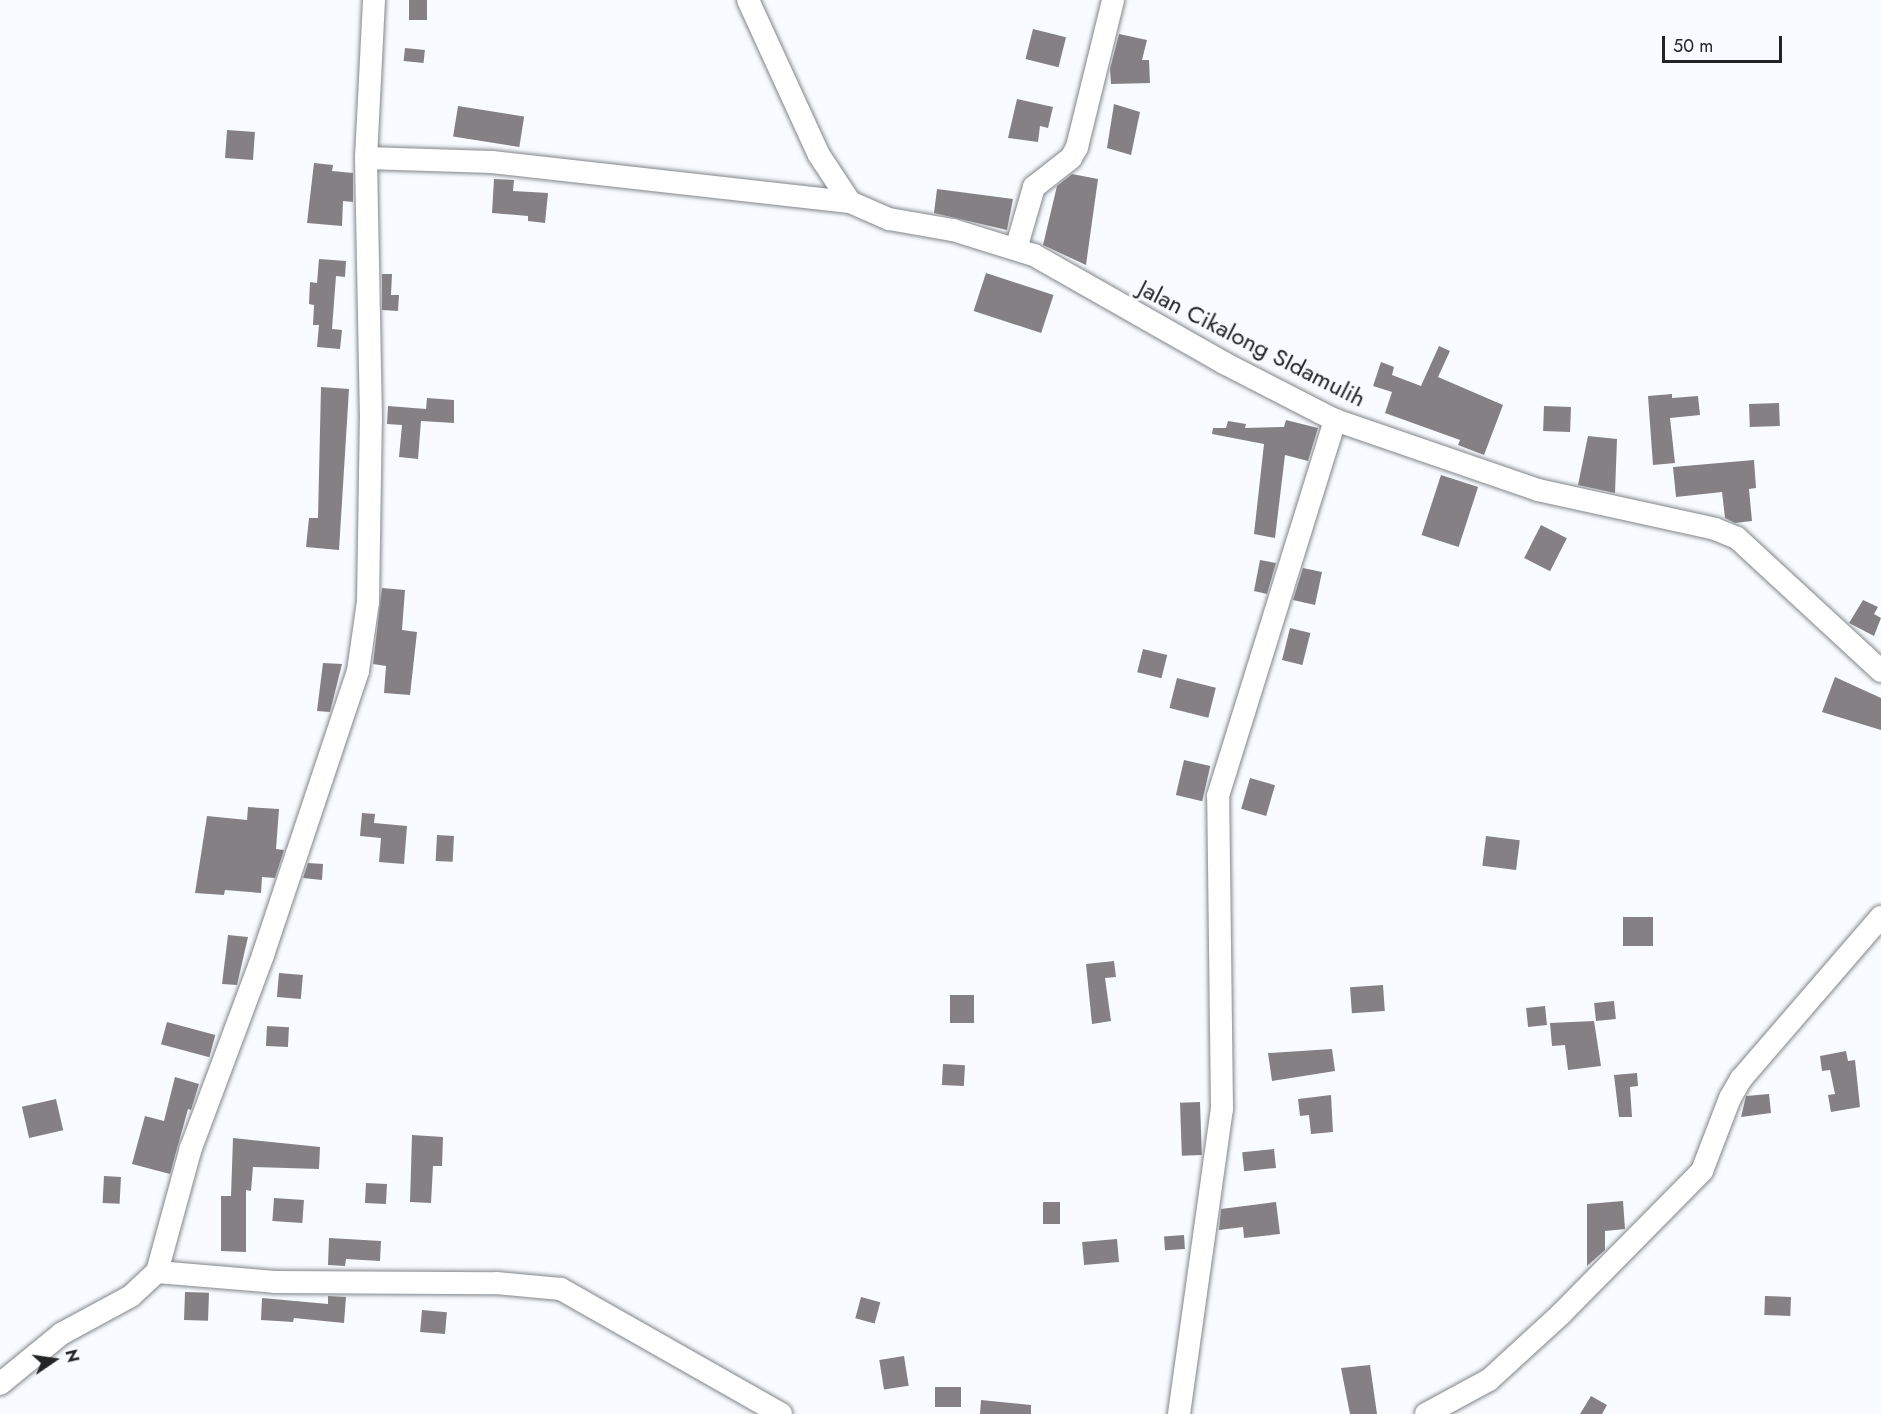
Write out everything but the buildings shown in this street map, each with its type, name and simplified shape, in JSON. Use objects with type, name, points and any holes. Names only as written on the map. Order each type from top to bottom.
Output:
[{"type":"street","points":[[0,1384],[61,1334],[131,1296],[157,1272],[191,1148],[263,955],[360,661],[368,602],[371,420],[366,158],[374,0]]},
{"type":"street","points":[[748,0],[819,155],[850,202]]},
{"type":"street","points":[[1016,249],[1034,187],[1071,158],[1077,147],[1113,0]]},
{"type":"street","name":"Jalan Cikalong SIdamulih","points":[[366,158],[492,162],[850,202],[889,219],[953,230],[1034,255],[1224,363],[1335,420],[1538,490],[1715,529],[1737,538],[1881,671]]},
{"type":"street","points":[[1179,1414],[1222,1109],[1218,796],[1335,420]]},
{"type":"street","points":[[1426,1414],[1490,1380],[1702,1171],[1730,1098],[1741,1080],[1881,917]]},
{"type":"street","points":[[157,1272],[275,1282],[496,1283],[561,1289],[781,1414]]}]
